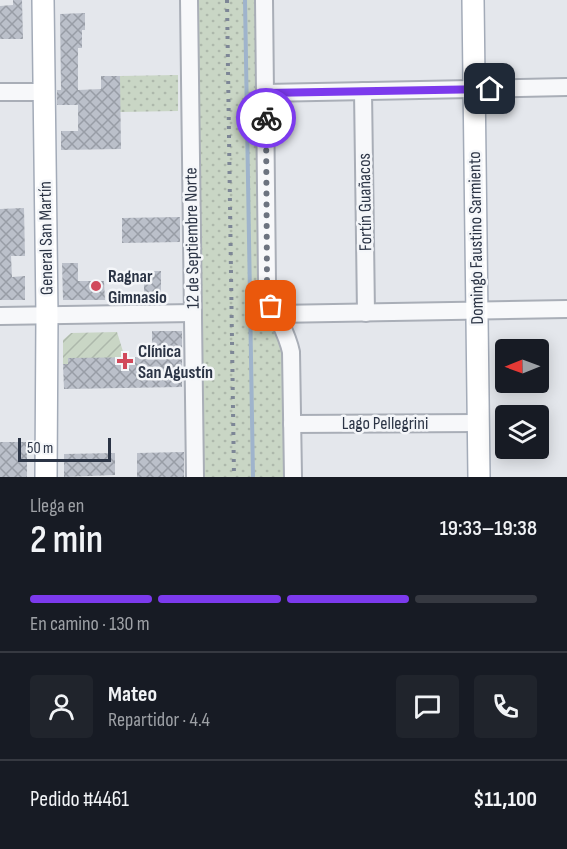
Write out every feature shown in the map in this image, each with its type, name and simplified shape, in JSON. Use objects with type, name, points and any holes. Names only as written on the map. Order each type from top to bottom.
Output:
[{"type":"main road","name":"General San Martín","points":[[43,0],[47,315],[46,477]]},
{"type":"main road","name":"Domingo Faustino Sarmiento","points":[[473,0],[479,477]]},
{"type":"street","name":"12 de Septiembre Norte","points":[[189,0],[195,477]]},
{"type":"street","points":[[264,0],[267,282],[269,299],[286,334],[291,352],[293,477]]},
{"type":"street","points":[[265,93],[567,87]]},
{"type":"street","name":"Fortín Guañacos","points":[[363,91],[366,313]]},
{"type":"street","points":[[0,92],[44,92]]},
{"type":"street","points":[[275,314],[567,309]]},
{"type":"street","points":[[0,316],[193,313]]},
{"type":"street","name":"Lago Pellegrini","points":[[292,424],[478,423]]},
{"type":"green space","points":[[195,0],[257,0],[261,291],[265,308],[284,356],[285,477],[202,477]]},
{"type":"green space","points":[[178,75],[178,111],[120,112],[120,76]]},
{"type":"green space","points":[[117,332],[125,358],[68,358],[68,364],[63,364],[63,340],[71,333]]},
{"type":"building","points":[[13,0],[22,0],[23,39],[0,39],[0,6],[13,5]]},
{"type":"building","points":[[85,13],[82,48],[78,48],[78,90],[101,89],[101,76],[120,76],[121,149],[61,150],[61,131],[78,131],[78,105],[57,105],[57,90],[61,90],[60,14]]},
{"type":"building","points":[[24,208],[25,256],[11,256],[12,277],[25,276],[25,300],[0,300],[0,209]]},
{"type":"building","points":[[180,217],[180,242],[122,243],[122,218]]},
{"type":"building","points":[[62,263],[78,263],[78,281],[104,281],[105,300],[63,300]]},
{"type":"building","points":[[144,271],[161,271],[161,299],[144,299]]},
{"type":"building","name":"Clínica San Agustín","points":[[152,331],[182,331],[182,387],[64,389],[63,364],[68,364],[68,358],[152,357]]},
{"type":"building","points":[[0,442],[27,442],[27,477],[0,477]]},
{"type":"building","points":[[184,452],[184,477],[137,477],[137,453]]},
{"type":"building","points":[[115,453],[115,475],[64,477],[64,454]]},
{"type":"waterway","points":[[245,0],[253,477]]},
{"type":"railway","points":[[227,0],[234,477]]},
{"type":"way so far","points":[[266,118],[267,282],[271,306]]},
{"type":"place","name":"Ragnar Gimnasio","points":[[96,286]]},
{"type":"place","name":"Clínica San Agustín","points":[[125,361]]},
{"type":"route","points":[[266,118],[265,93],[490,89]]}]
